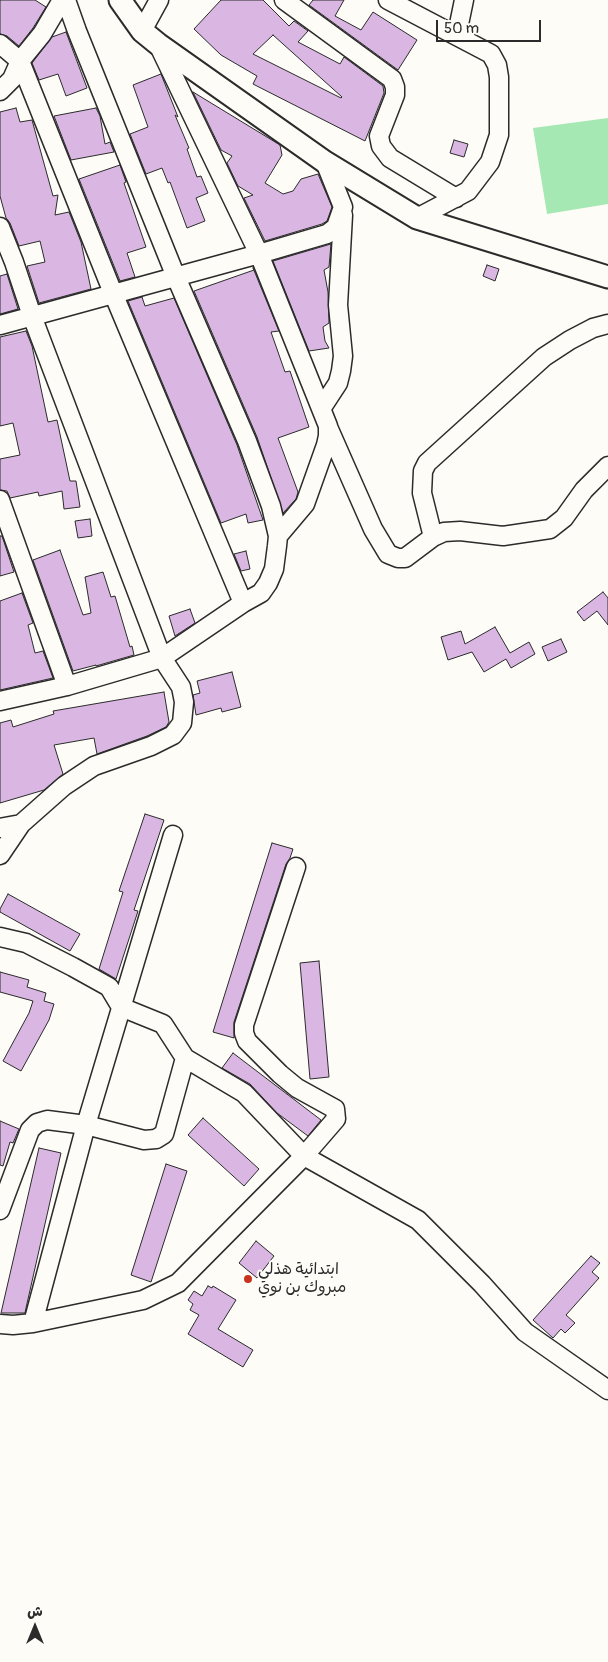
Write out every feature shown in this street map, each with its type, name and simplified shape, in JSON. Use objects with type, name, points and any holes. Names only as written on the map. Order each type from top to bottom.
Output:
[{"type":"street","points":[[0,91],[12,79],[20,61],[42,34],[62,0]]},
{"type":"street","points":[[0,701],[67,686],[162,658],[243,603],[261,593],[274,570],[278,536],[271,506],[247,440],[176,277],[66,0]]},
{"type":"street","points":[[120,0],[150,38],[258,254],[328,426],[373,529],[388,554],[398,558],[405,558],[433,537],[452,531],[503,536],[550,529],[564,518],[584,490],[608,466]]},
{"type":"street","points":[[150,38],[159,0]]},
{"type":"street","points":[[284,0],[392,80],[395,87],[395,95],[379,136],[381,146],[390,158],[456,198]]},
{"type":"street","points":[[388,0],[457,34],[491,54],[498,71],[499,135],[490,162],[468,191],[417,218]]},
{"type":"street","points":[[457,34],[464,0]]},
{"type":"street","points":[[150,38],[325,162],[417,218],[608,277]]},
{"type":"street","points":[[0,44],[20,61],[113,293],[243,603]]},
{"type":"street","points":[[321,409],[338,383],[343,356],[338,305],[343,207],[325,162]]},
{"type":"street","points":[[0,324],[327,234],[336,227],[343,207]]},
{"type":"street","points":[[0,227],[162,658],[181,687],[184,702],[182,723],[178,731],[151,746],[94,766],[64,786],[21,824],[0,855]]},
{"type":"street","points":[[433,537],[422,493],[423,471],[427,463],[544,356],[593,328],[608,324]]},
{"type":"street","points":[[278,536],[305,504],[326,445],[328,426]]},
{"type":"street","points":[[0,500],[67,686]]},
{"type":"street","points":[[0,828],[21,824]]},
{"type":"street","points":[[33,1323],[86,1125],[173,835]]},
{"type":"street","points":[[0,1324],[33,1323],[143,1300],[178,1283],[304,1156],[336,1119],[335,1109],[297,1088],[286,1079],[247,1041],[244,1033],[244,1025],[296,867]]},
{"type":"street","points":[[0,937],[26,943],[109,987],[121,1007],[163,1024],[185,1058],[244,1093],[304,1156],[418,1220],[482,1284],[525,1332],[608,1390]]},
{"type":"street","points":[[0,1210],[30,1130],[37,1123],[47,1120],[86,1125],[144,1140],[156,1139],[164,1134],[185,1058]]},
{"type":"green space","points":[[608,118],[608,204],[547,214],[533,128]]},
{"type":"building","points":[[0,0],[35,0],[46,7],[19,46],[7,36],[0,34]]},
{"type":"building","points":[[221,0],[263,0],[289,26],[294,21],[308,31],[298,42],[340,64],[344,57],[383,86],[384,93],[365,141],[253,84],[257,76],[221,55],[194,29]],"holes":[[[273,35],[341,98],[253,54]]]},
{"type":"building","points":[[313,0],[344,0],[335,16],[361,30],[373,12],[417,40],[398,70],[309,5]]},
{"type":"building","points":[[66,32],[87,88],[66,96],[58,74],[39,80],[32,63],[52,37]]},
{"type":"building","points":[[161,74],[189,148],[187,149],[197,177],[201,176],[208,193],[196,198],[205,221],[187,228],[170,182],[168,183],[162,168],[146,174],[130,134],[148,127],[133,85]]},
{"type":"building","points":[[193,92],[280,145],[282,155],[265,183],[283,194],[293,191],[301,179],[318,174],[332,207],[327,221],[265,241],[244,198],[253,195],[238,186],[227,163],[232,156],[221,150]]},
{"type":"building","points":[[16,108],[20,122],[32,120],[53,196],[58,195],[55,215],[69,212],[81,242],[91,289],[39,303],[27,266],[45,262],[40,241],[19,246],[10,223],[6,218],[0,196],[0,112]]},
{"type":"building","points":[[96,108],[100,116],[105,144],[110,142],[114,152],[71,160],[54,116]]},
{"type":"building","points":[[454,140],[468,144],[464,157],[450,153]]},
{"type":"building","points":[[120,165],[126,182],[124,183],[146,247],[127,253],[135,277],[120,281],[79,179]]},
{"type":"building","points":[[331,244],[329,267],[324,270],[328,292],[329,323],[323,327],[325,341],[329,348],[309,351],[273,261]]},
{"type":"building","points":[[487,265],[499,269],[495,281],[483,276]]},
{"type":"building","points":[[254,270],[279,331],[271,332],[285,372],[290,371],[309,427],[278,438],[298,492],[296,499],[283,513],[257,437],[194,291]]},
{"type":"building","points":[[7,274],[18,309],[0,314],[0,276]]},
{"type":"building","points":[[142,297],[145,306],[174,298],[237,445],[263,520],[248,523],[246,514],[221,523],[128,301]]},
{"type":"building","points":[[26,331],[32,346],[48,422],[57,420],[70,481],[76,481],[80,507],[64,509],[62,491],[39,496],[38,492],[10,498],[7,491],[0,490],[0,459],[20,455],[13,423],[0,426],[0,337]]},
{"type":"building","points":[[90,519],[92,536],[78,538],[75,521]]},
{"type":"building","points":[[0,536],[2,536],[14,572],[0,576]]},
{"type":"building","points":[[60,550],[83,615],[91,613],[85,577],[103,572],[111,597],[115,596],[134,655],[73,671],[33,560]]},
{"type":"building","points":[[246,551],[250,569],[241,571],[234,554]]},
{"type":"building","points":[[603,592],[608,598],[608,625],[597,611],[584,621],[577,612]]},
{"type":"building","points":[[22,593],[33,623],[28,625],[35,653],[43,651],[53,678],[0,690],[0,601]]},
{"type":"building","points":[[190,609],[195,623],[175,636],[169,616]]},
{"type":"building","points":[[495,627],[510,653],[529,642],[535,654],[511,668],[506,659],[484,672],[472,652],[448,660],[441,637],[461,631],[465,644]]},
{"type":"building","points":[[561,639],[567,652],[548,661],[542,647]]},
{"type":"building","points":[[232,672],[241,707],[222,712],[221,708],[196,715],[193,695],[200,693],[197,681]]},
{"type":"building","points":[[164,692],[169,722],[166,727],[97,754],[94,738],[54,745],[63,774],[44,790],[0,803],[0,723],[11,720],[13,727],[54,714],[53,711]]},
{"type":"building","points":[[145,814],[164,820],[134,910],[138,911],[116,979],[99,969],[123,892],[119,891]]},
{"type":"building","points":[[272,843],[293,849],[286,864],[234,1022],[234,1038],[213,1032]]},
{"type":"building","points":[[8,894],[80,934],[70,951],[0,912]]},
{"type":"building","points":[[319,961],[329,1077],[310,1079],[300,963]]},
{"type":"building","points":[[0,972],[29,980],[27,987],[46,993],[44,1001],[54,1004],[49,1020],[21,1071],[3,1061],[29,1013],[33,1001],[0,992]]},
{"type":"building","points":[[233,1053],[321,1120],[308,1136],[277,1113],[250,1084],[222,1068]]},
{"type":"building","points":[[203,1118],[259,1169],[244,1186],[188,1135]]},
{"type":"building","points":[[0,1121],[19,1129],[13,1143],[10,1142],[3,1166],[0,1165]]},
{"type":"building","points":[[39,1148],[61,1153],[25,1313],[1,1313]]},
{"type":"building","points":[[166,1164],[187,1171],[151,1282],[131,1275]]},
{"type":"building","points":[[256,1241],[274,1256],[257,1278],[239,1263]]},
{"type":"building","points":[[591,1256],[600,1263],[592,1272],[599,1278],[566,1315],[575,1323],[565,1333],[561,1329],[553,1338],[533,1320]]},
{"type":"building","points":[[208,1286],[212,1288],[213,1286],[236,1300],[218,1329],[253,1350],[243,1367],[188,1334],[199,1315],[190,1310],[193,1304],[188,1300],[194,1291],[202,1296]]},
{"type":"place","name":"ابتدائية هذلي مبروك بن نوي","points":[[248,1279]]}]
